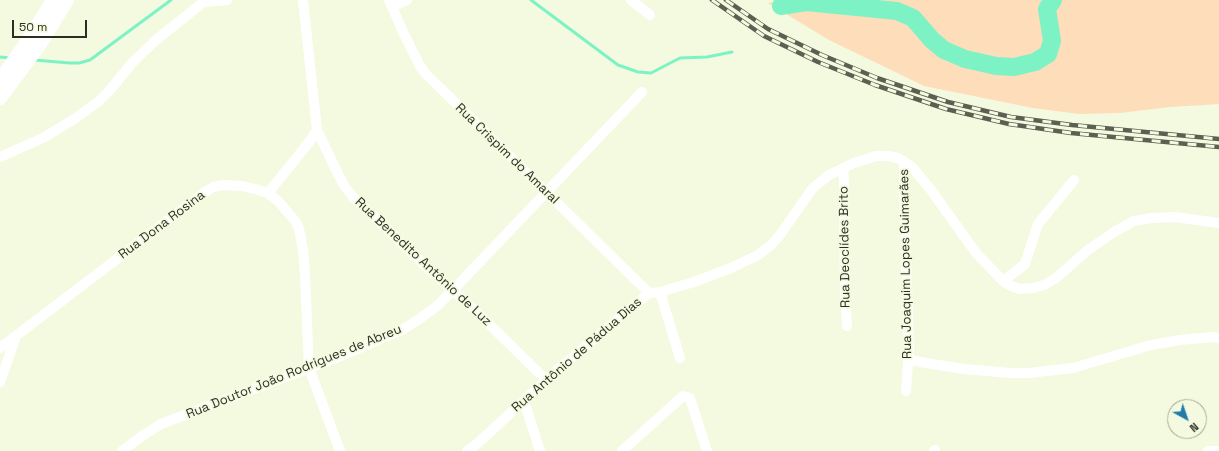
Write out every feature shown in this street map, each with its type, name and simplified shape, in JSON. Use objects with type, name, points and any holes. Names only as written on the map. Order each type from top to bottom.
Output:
[{"type":"main road","points":[[27,52],[53,0]]},
{"type":"main road","points":[[0,98],[9,74],[66,0]]},
{"type":"street","points":[[0,157],[43,138],[88,109],[110,90],[132,63],[156,40],[205,1],[227,0]]},
{"type":"street","name":"Rua Benedito Antônio de Luz","points":[[303,0],[317,130],[345,187],[353,197],[480,315],[546,380]]},
{"type":"street","points":[[390,3],[407,0]]},
{"type":"street","points":[[632,0],[650,15]]},
{"type":"street","name":"Rua Crispim do Amaral","points":[[390,3],[420,66],[425,73],[649,293]]},
{"type":"street","name":"Rua Doutor João Rodrigues de Abreu","points":[[122,451],[161,424],[309,368],[402,330],[429,313],[642,92]]},
{"type":"street","points":[[268,193],[310,141],[317,130]]},
{"type":"street","name":"Rua Antônio de Pádua Dias","points":[[467,451],[478,443],[546,380],[649,293],[660,292],[694,282],[731,268],[758,255],[771,246],[812,190],[829,175],[854,163],[876,156],[888,156],[904,161],[912,167],[920,175],[976,253],[1002,281],[1020,289],[1044,285],[1056,278],[1088,250],[1114,232],[1134,221],[1151,218],[1176,217],[1219,223]]},
{"type":"street","name":"Rua Joaquim Lopes Guimarães","points":[[904,161],[909,349],[906,391]]},
{"type":"street","name":"Rua Deoclídes Brito","points":[[843,168],[844,295],[847,326]]},
{"type":"street","points":[[1002,281],[1025,264],[1038,224],[1074,180]]},
{"type":"street","name":"Rua Dona Rosina","points":[[0,348],[209,190],[223,185],[231,185],[242,186],[268,193],[284,207],[296,222],[301,239],[305,274],[309,368],[340,451]]},
{"type":"street","points":[[660,292],[680,358]]},
{"type":"street","points":[[0,382],[16,336]]},
{"type":"street","points":[[908,359],[964,369],[1010,373],[1029,372],[1073,368],[1151,346],[1180,340],[1213,337],[1219,338]]},
{"type":"street","points":[[622,451],[683,396],[690,398],[707,451]]},
{"type":"street","points":[[524,401],[540,451]]},
{"type":"street","points":[[1208,451],[1218,451]]},
{"type":"shaded area","points":[[784,0],[1219,0],[1219,104],[1170,107],[1120,113],[1079,114],[1033,108],[924,86],[829,40],[768,3]]},
{"type":"waterway","points":[[34,60],[70,63],[79,63],[90,60],[171,0]]},
{"type":"waterway","points":[[531,0],[618,65],[638,72],[651,73],[680,58],[707,57],[732,52]]},
{"type":"waterway","points":[[781,6],[806,2],[897,11],[913,18],[932,40],[944,50],[965,59],[996,66],[1014,67],[1035,62],[1048,54],[1052,41],[1047,9],[1053,0]]},
{"type":"waterway","points":[[0,57],[10,58]]},
{"type":"railway","points":[[712,0],[764,36],[818,62],[875,85],[946,109],[1009,124],[1071,133],[1219,147]]},
{"type":"railway","points":[[726,0],[768,29],[822,55],[877,78],[948,102],[1011,117],[1072,125],[1219,139]]}]
